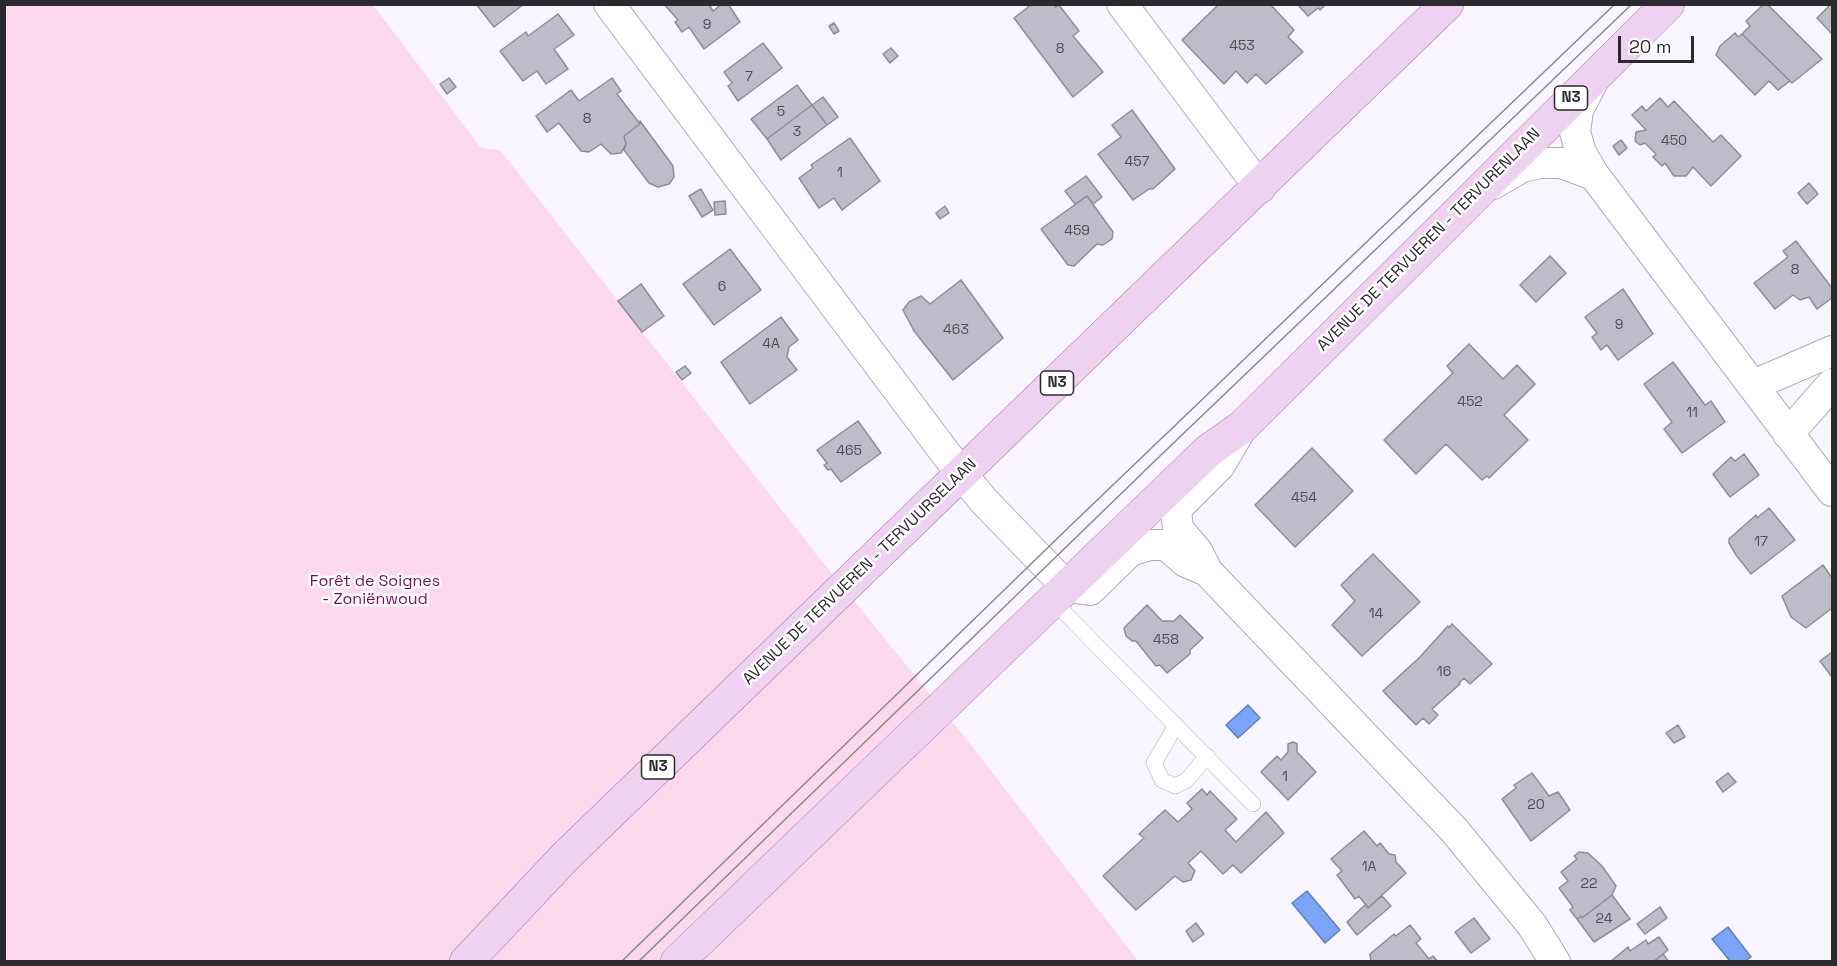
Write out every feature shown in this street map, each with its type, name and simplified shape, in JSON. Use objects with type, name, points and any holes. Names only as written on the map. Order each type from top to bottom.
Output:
[{"type":"main road","name":"N3","points":[[1260,188],[1447,4]]},
{"type":"main road","name":"AVENUE DE TERVUEREN - TERVURENLAAN","points":[[1242,427],[1668,4]]},
{"type":"main road","name":"AVENUE DE TERVUEREN - TERVUURSELAAN","points":[[466,962],[566,856],[1260,188]]},
{"type":"main road","name":"N3","points":[[677,962],[1208,451],[1242,427]]},
{"type":"street","points":[[609,4],[962,474],[1060,594],[1090,590],[1130,551],[1150,545],[1166,545],[1186,562],[1207,571]]},
{"type":"street","points":[[1122,4],[1260,188]]},
{"type":"street","points":[[1599,70],[1578,110],[1575,132],[1581,153],[1594,175],[1833,491]]},
{"type":"street","points":[[1476,193],[1522,167],[1540,163],[1561,163],[1594,175]]},
{"type":"street","points":[[1754,385],[1833,351]]},
{"type":"street","points":[[1788,434],[1833,384]]},
{"type":"street","points":[[1242,427],[1220,465],[1176,509],[1178,530],[1197,551],[1207,571],[1454,830],[1532,925],[1555,962]]},
{"type":"lane","points":[[1060,594],[1176,725],[1253,804]]},
{"type":"lane","points":[[1176,725],[1154,763],[1162,780],[1174,786],[1187,780],[1207,756]]},
{"type":"green space","name":"Forêt de Soignes - Zoniënwoud","points":[[5,4],[373,5],[481,148],[500,150],[824,564],[967,740],[1138,961],[5,962]]},
{"type":"water","points":[[1248,705],[1260,718],[1238,738],[1226,725]]},
{"type":"water","points":[[1307,891],[1340,930],[1325,943],[1292,903]]},
{"type":"water","points":[[1728,927],[1751,957],[1745,961],[1730,961],[1712,939]]},
{"type":"building","points":[[476,4],[524,4],[494,27]]},
{"type":"building","points":[[664,4],[712,4],[710,6],[713,11],[722,4],[728,4],[740,22],[704,49],[689,27],[682,32],[675,22],[678,20]]},
{"type":"building","points":[[1032,4],[1054,4],[1055,7],[1059,5],[1079,31],[1073,36],[1103,72],[1073,97],[1014,18]]},
{"type":"building","points":[[1219,4],[1270,4],[1294,30],[1288,37],[1303,52],[1266,84],[1256,74],[1247,83],[1236,71],[1224,84],[1182,40]]},
{"type":"building","points":[[1297,4],[1326,4],[1308,16]]},
{"type":"building","points":[[1764,4],[1767,4],[1822,59],[1792,83],[1742,34],[1750,26],[1746,21]]},
{"type":"building","points":[[1832,4],[1832,34],[1817,18]]},
{"type":"building","points":[[558,14],[574,35],[554,49],[568,69],[546,84],[537,71],[523,81],[500,51],[526,32],[528,36]]},
{"type":"building","points":[[834,23],[839,31],[834,34],[829,26]]},
{"type":"building","points":[[1735,33],[1738,37],[1742,34],[1790,81],[1778,90],[1769,81],[1755,95],[1716,55],[1720,46]]},
{"type":"building","points":[[763,43],[782,68],[738,101],[728,86],[732,83],[724,72]]},
{"type":"building","points":[[891,48],[898,56],[890,63],[883,54]]},
{"type":"building","points":[[449,78],[456,87],[447,94],[440,84]]},
{"type":"building","points":[[612,78],[621,91],[617,94],[640,124],[624,136],[626,144],[621,153],[611,154],[601,144],[589,152],[581,151],[559,123],[547,132],[536,116],[571,90],[579,101]]},
{"type":"building","points":[[797,85],[812,105],[767,139],[751,119]]},
{"type":"building","points":[[823,97],[838,117],[827,125],[812,105]]},
{"type":"building","points":[[1660,98],[1668,107],[1674,101],[1713,142],[1721,135],[1741,156],[1711,186],[1693,167],[1686,176],[1674,176],[1665,163],[1662,166],[1653,157],[1656,154],[1645,143],[1640,145],[1635,141],[1636,132],[1646,130],[1632,115],[1642,106],[1646,111]]},
{"type":"building","points":[[812,105],[827,125],[781,160],[767,139]]},
{"type":"building","points":[[1132,110],[1175,169],[1153,189],[1149,189],[1133,200],[1098,154],[1121,137],[1112,125]]},
{"type":"building","points":[[640,121],[673,166],[674,177],[669,184],[658,187],[649,183],[624,150],[626,144],[624,136],[640,124]]},
{"type":"building","points":[[850,138],[880,181],[842,210],[834,198],[819,208],[799,178],[813,168],[811,165]]},
{"type":"building","points":[[1621,140],[1627,148],[1619,155],[1613,146]]},
{"type":"building","points":[[1086,176],[1102,197],[1093,204],[1087,196],[1075,204],[1065,191]]},
{"type":"building","points":[[1809,183],[1818,194],[1807,204],[1798,193]]},
{"type":"building","points":[[701,189],[713,210],[702,217],[689,196]]},
{"type":"building","points":[[1087,196],[1113,232],[1112,239],[1103,245],[1097,244],[1074,266],[1068,265],[1041,229]]},
{"type":"building","points":[[725,201],[726,214],[715,215],[714,202]]},
{"type":"building","points":[[945,206],[949,213],[940,219],[936,213]]},
{"type":"building","points":[[1796,241],[1832,288],[1832,298],[1817,309],[1809,297],[1800,300],[1793,295],[1775,309],[1754,283],[1788,257],[1783,251]]},
{"type":"building","points":[[730,249],[761,290],[714,325],[683,284]]},
{"type":"building","points":[[1550,256],[1566,273],[1536,302],[1520,285]]},
{"type":"building","points":[[961,280],[1003,338],[953,380],[914,331],[903,310],[909,302],[921,296],[930,304]]},
{"type":"building","points":[[641,284],[664,316],[642,332],[618,301]]},
{"type":"building","points":[[1623,289],[1653,334],[1618,360],[1607,345],[1601,350],[1592,337],[1597,333],[1585,317]]},
{"type":"building","points":[[781,317],[798,340],[789,347],[787,357],[797,370],[750,404],[721,362]]},
{"type":"building","points":[[1469,344],[1503,379],[1517,365],[1535,384],[1504,415],[1528,440],[1489,478],[1487,476],[1482,480],[1446,444],[1416,474],[1384,440],[1453,373],[1447,366]]},
{"type":"building","points":[[1673,362],[1705,405],[1711,401],[1725,422],[1682,453],[1664,429],[1672,422],[1644,384]]},
{"type":"building","points":[[685,366],[691,373],[682,380],[676,372]]},
{"type":"building","points":[[858,421],[881,453],[841,482],[831,469],[828,470],[824,465],[827,463],[817,450]]},
{"type":"building","points":[[1312,448],[1353,491],[1295,547],[1255,505]]},
{"type":"building","points":[[1744,454],[1759,475],[1730,497],[1713,474],[1731,457],[1735,461]]},
{"type":"building","points":[[1769,508],[1795,540],[1751,574],[1736,555],[1729,539],[1756,515],[1757,518]]},
{"type":"building","points":[[1373,554],[1420,602],[1362,656],[1332,625],[1355,601],[1341,585]]},
{"type":"building","points":[[1823,565],[1832,578],[1832,608],[1806,628],[1791,617],[1782,596]]},
{"type":"building","points":[[1147,605],[1162,621],[1174,621],[1180,615],[1203,638],[1190,650],[1190,654],[1167,673],[1160,665],[1156,666],[1136,641],[1126,636],[1124,628]]},
{"type":"building","points":[[1452,624],[1492,664],[1470,684],[1464,678],[1432,709],[1438,715],[1429,724],[1423,718],[1416,725],[1383,691]]},
{"type":"building","points":[[1832,652],[1832,677],[1820,661]]},
{"type":"building","points":[[1678,725],[1685,737],[1674,743],[1666,733]]},
{"type":"building","points":[[1293,742],[1297,744],[1297,752],[1316,772],[1288,800],[1261,772],[1277,756],[1281,760],[1288,752],[1288,744]]},
{"type":"building","points":[[1532,773],[1549,796],[1558,792],[1570,810],[1531,841],[1502,799],[1516,788],[1514,785]]},
{"type":"building","points":[[1728,773],[1736,782],[1723,792],[1716,782]]},
{"type":"building","points":[[1202,789],[1207,795],[1210,791],[1237,819],[1225,830],[1236,842],[1266,812],[1284,833],[1241,873],[1233,865],[1223,874],[1201,851],[1188,863],[1195,871],[1191,880],[1183,882],[1175,876],[1136,910],[1103,876],[1144,838],[1139,834],[1165,810],[1178,822],[1192,809],[1187,803]]},
{"type":"building","points":[[1364,831],[1377,846],[1380,843],[1389,854],[1395,855],[1396,862],[1406,873],[1368,908],[1359,896],[1355,899],[1337,875],[1342,871],[1331,859]]},
{"type":"building","points":[[1579,852],[1588,853],[1602,866],[1616,886],[1612,895],[1582,918],[1581,916],[1577,919],[1570,910],[1573,907],[1559,888],[1568,881],[1561,872],[1577,859],[1574,856]]},
{"type":"building","points":[[1612,895],[1630,919],[1594,942],[1577,919],[1581,916],[1582,918]]},
{"type":"building","points":[[1382,896],[1391,906],[1357,935],[1347,922],[1366,904],[1368,908]]},
{"type":"building","points":[[1660,907],[1667,918],[1645,934],[1637,924]]},
{"type":"building","points":[[1474,918],[1490,939],[1471,953],[1455,932]]},
{"type":"building","points":[[1196,923],[1204,934],[1193,942],[1186,931]]},
{"type":"building","points":[[1410,925],[1421,939],[1416,943],[1429,959],[1433,956],[1438,962],[1371,962],[1370,954],[1394,934],[1396,936]]},
{"type":"building","points":[[1659,937],[1668,950],[1653,962],[1610,962],[1628,947],[1630,951],[1646,940],[1648,944]]},
{"type":"building","points":[[1663,954],[1669,962],[1653,962]]},
{"type":"tram line","points":[[621,962],[1068,528],[1615,4]]},
{"type":"tram line","points":[[638,962],[1161,455],[1632,4]]}]
